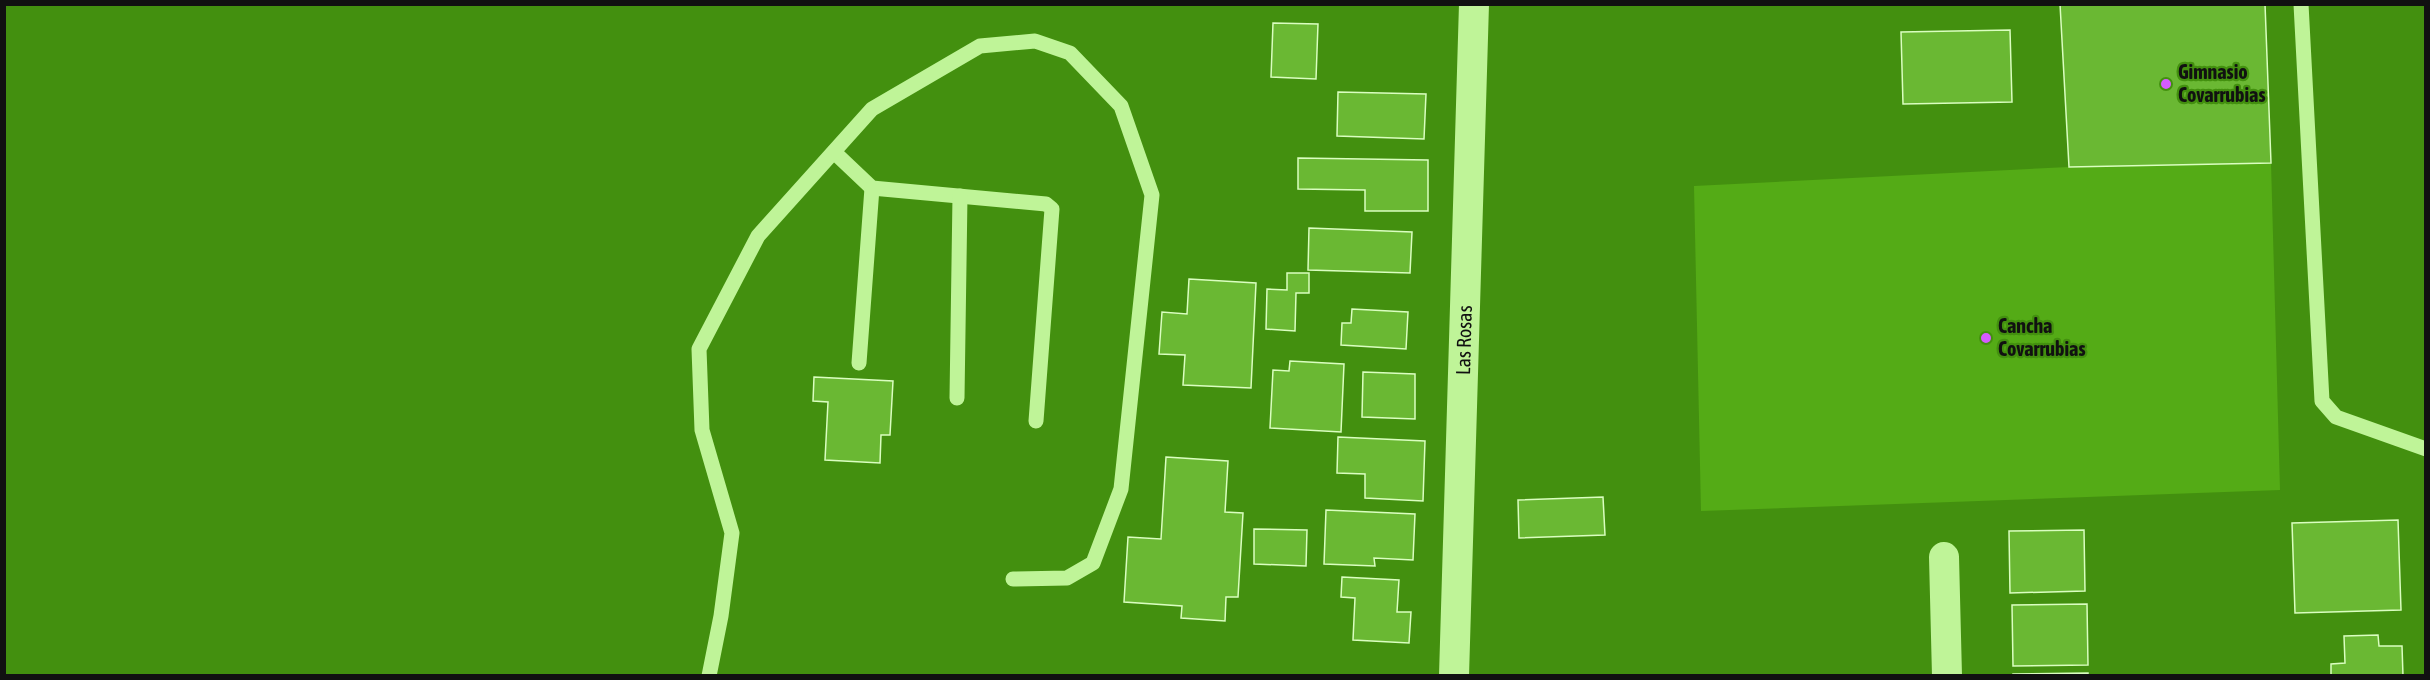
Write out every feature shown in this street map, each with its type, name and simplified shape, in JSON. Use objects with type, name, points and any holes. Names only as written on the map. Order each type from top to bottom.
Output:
[{"type":"street","name":"Las Rosas","points":[[1454,675],[1474,4]]},
{"type":"street","points":[[1944,557],[1947,675]]},
{"type":"lane","points":[[2301,4],[2322,401],[2336,417],[2426,449]]},
{"type":"lane","points":[[709,675],[721,616],[732,533],[702,430],[699,349],[758,236],[872,109],[980,46],[1035,41],[1070,53],[1121,106],[1152,195],[1121,489],[1093,563],[1067,578],[1013,579]]},
{"type":"lane","points":[[834,152],[872,188],[1046,204],[1052,209],[1036,421]]},
{"type":"lane","points":[[859,363],[872,188]]},
{"type":"lane","points":[[957,398],[960,196]]},
{"type":"green space","name":"Cancha Covarrubias","points":[[2271,163],[2280,490],[1701,511],[1694,186],[2069,167]]},
{"type":"building","name":"Gimnasio Covarrubias","points":[[2060,4],[2265,4],[2271,163],[2069,167]]},
{"type":"building","points":[[1273,23],[1318,24],[1316,79],[1271,77]]},
{"type":"building","points":[[2010,30],[2012,102],[1903,104],[1901,32]]},
{"type":"building","points":[[1338,92],[1426,94],[1424,139],[1337,136]]},
{"type":"building","points":[[1298,158],[1428,160],[1428,211],[1365,211],[1365,190],[1298,189]]},
{"type":"building","points":[[1309,228],[1412,232],[1410,273],[1308,270]]},
{"type":"building","points":[[1287,273],[1309,273],[1309,293],[1296,293],[1295,331],[1266,329],[1267,289],[1287,290]]},
{"type":"building","points":[[1189,279],[1256,283],[1251,388],[1183,385],[1185,355],[1159,354],[1162,312],[1187,314]]},
{"type":"building","points":[[1352,309],[1408,312],[1406,349],[1341,345],[1342,323],[1351,323]]},
{"type":"building","points":[[1290,361],[1344,364],[1341,432],[1270,428],[1273,370],[1289,371]]},
{"type":"building","points":[[1363,372],[1415,374],[1415,419],[1362,417]]},
{"type":"building","points":[[814,377],[893,381],[890,435],[881,435],[880,463],[825,460],[828,402],[813,401]]},
{"type":"building","points":[[1338,437],[1425,441],[1423,501],[1365,498],[1365,474],[1337,473]]},
{"type":"building","points":[[1166,457],[1228,461],[1225,512],[1243,513],[1238,597],[1226,597],[1225,621],[1181,618],[1182,606],[1124,602],[1128,537],[1161,539]]},
{"type":"building","points":[[1603,497],[1605,535],[1519,538],[1518,500]]},
{"type":"building","points":[[1326,510],[1415,514],[1413,560],[1374,558],[1375,566],[1324,564]]},
{"type":"building","points":[[2398,520],[2401,610],[2295,613],[2292,523]]},
{"type":"building","points":[[1254,529],[1307,530],[1306,566],[1254,564]]},
{"type":"building","points":[[2084,530],[2085,591],[2010,593],[2009,531]]},
{"type":"building","points":[[1342,577],[1399,580],[1397,612],[1411,612],[1409,643],[1353,640],[1355,598],[1341,597]]},
{"type":"building","points":[[2087,604],[2088,665],[2013,666],[2012,605]]},
{"type":"building","points":[[2378,635],[2379,646],[2402,646],[2403,676],[2331,676],[2331,664],[2345,663],[2344,636]]},
{"type":"building","points":[[2088,673],[2088,676],[2013,676],[2013,674]]},
{"type":"place","name":"Gimnasio Covarrubias","points":[[2166,84]]},
{"type":"place","name":"Cancha Covarrubias","points":[[1986,338]]}]
